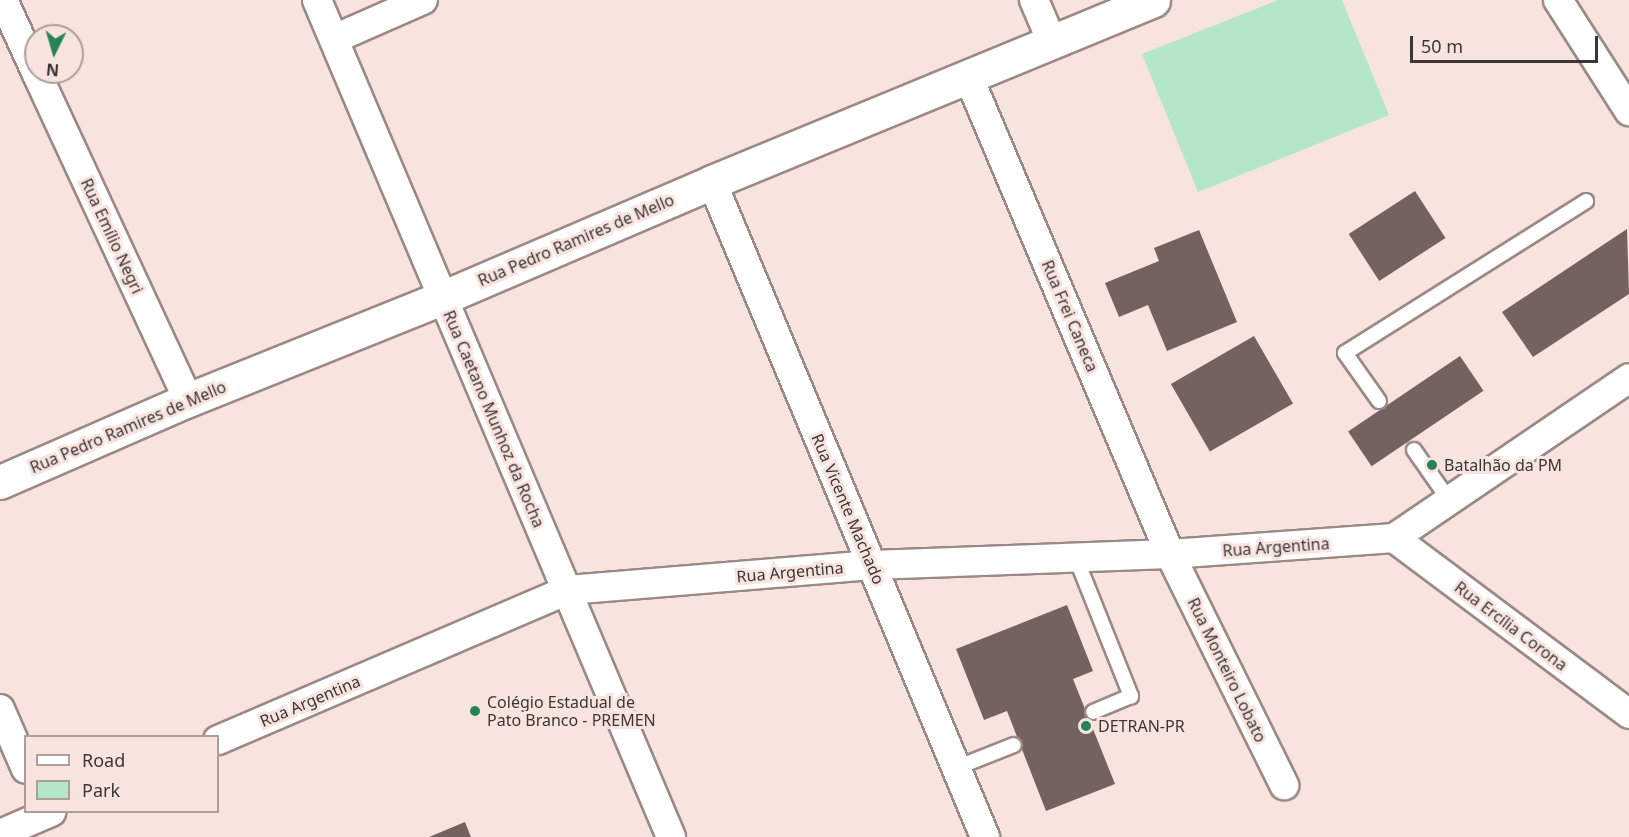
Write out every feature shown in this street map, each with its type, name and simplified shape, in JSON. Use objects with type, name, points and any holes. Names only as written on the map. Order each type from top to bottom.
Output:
[{"type":"street","name":"Rua Emílio Negri","points":[[3,0],[24,46]]},
{"type":"street","name":"Rua Caetano Munhoz da Rocha","points":[[317,0],[671,837]]},
{"type":"street","points":[[334,39],[423,0]]},
{"type":"street","points":[[1034,0],[1052,42]]},
{"type":"street","name":"Rua Pedro Ramires de Mello","points":[[0,482],[188,400],[442,298],[712,182],[969,78],[1153,0]]},
{"type":"street","points":[[1558,0],[1629,111]]},
{"type":"street","name":"Rua Frei Caneca","points":[[969,78],[1170,554]]},
{"type":"street","name":"Rua Emílio Negri","points":[[42,84],[188,400]]},
{"type":"street","name":"Rua Vicente Machado","points":[[712,182],[985,837]]},
{"type":"street","points":[[1394,538],[1629,378]]},
{"type":"street","name":"Rua Argentina","points":[[219,740],[568,590],[872,565],[1170,554],[1394,538]]},
{"type":"street","name":"Rua Ercília Corona","points":[[1394,538],[1629,714]]},
{"type":"street","name":"Rua Monteiro Lobato","points":[[1170,554],[1284,785]]},
{"type":"street","points":[[0,709],[24,764]]},
{"type":"street","points":[[0,834],[44,813]]},
{"type":"lane","points":[[1379,401],[1345,353],[1587,201]]},
{"type":"lane","points":[[1414,450],[1449,500]]},
{"type":"lane","points":[[1076,558],[1131,696],[1093,712]]},
{"type":"lane","points":[[956,768],[1014,745]]},
{"type":"green space","points":[[1278,0],[1342,0],[1389,115],[1198,192],[1142,54]]},
{"type":"building","points":[[1415,191],[1445,238],[1379,281],[1349,234]]},
{"type":"building","points":[[1627,229],[1629,294],[1533,357],[1502,312]]},
{"type":"building","points":[[1199,230],[1237,322],[1167,351],[1148,305],[1119,317],[1105,283],[1159,261],[1154,248]]},
{"type":"building","points":[[1254,336],[1293,404],[1210,452],[1171,384]]},
{"type":"building","points":[[1460,356],[1483,391],[1372,466],[1348,431]]},
{"type":"building","points":[[1067,605],[1093,671],[1073,679],[1115,784],[1046,811],[1007,711],[984,720],[956,649]]},
{"type":"building","points":[[465,822],[471,837],[429,837]]},
{"type":"place","name":"Batalhão da PM","points":[[1432,465]]},
{"type":"place","name":"Colégio Estadual de Pato Branco - PREMEN","points":[[475,711]]},
{"type":"place","name":"DETRAN-PR","points":[[1086,726]]}]
